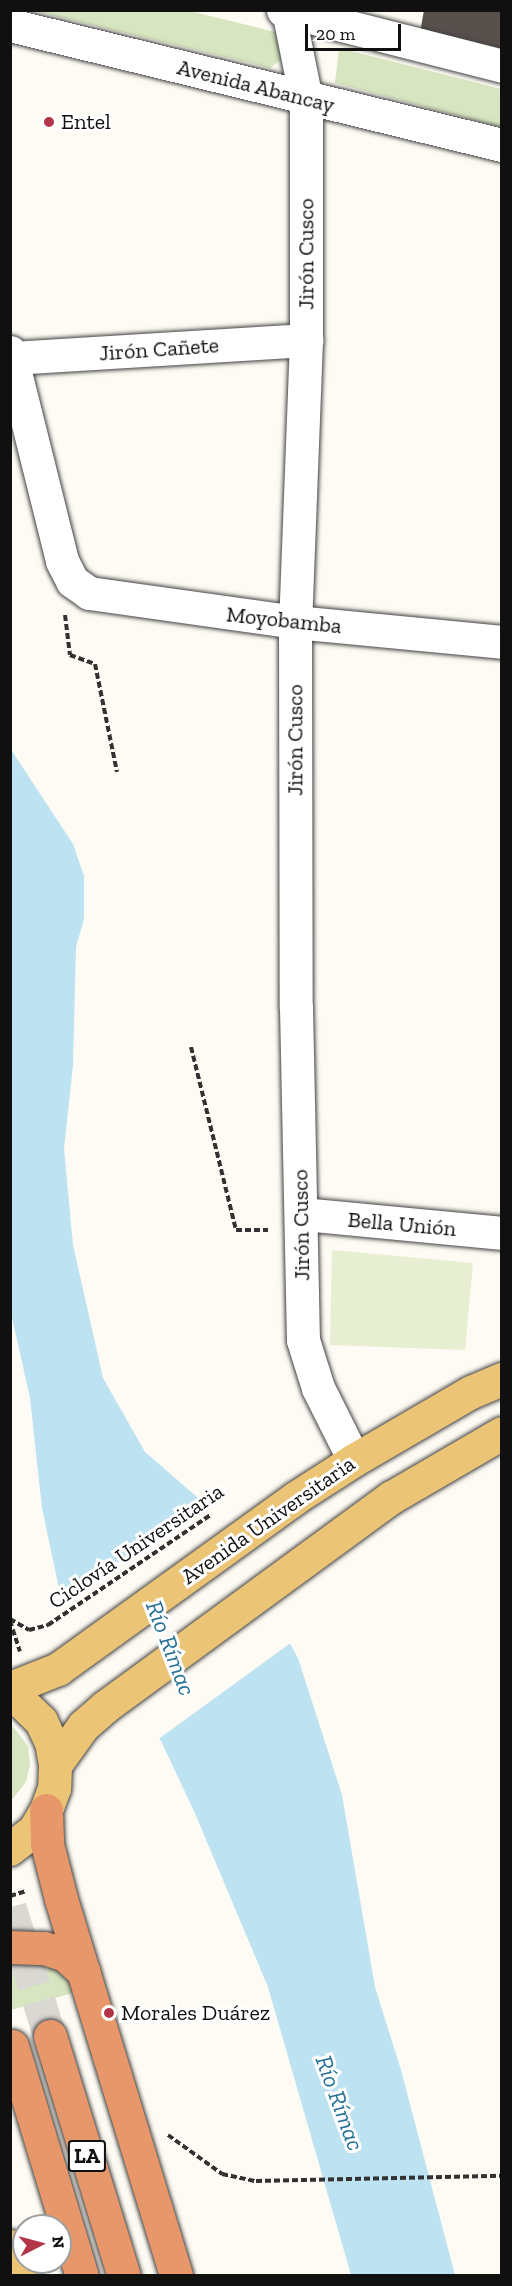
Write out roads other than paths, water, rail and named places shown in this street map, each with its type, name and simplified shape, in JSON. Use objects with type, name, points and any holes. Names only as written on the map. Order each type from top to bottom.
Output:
[{"type":"highway","points":[[46,1810],[47,1844],[176,2276]]},
{"type":"highway","points":[[10,1947],[44,1948],[65,1954],[84,1972]]},
{"type":"highway","name":"LA","points":[[50,2036],[124,2276]]},
{"type":"highway","name":"LA","points":[[12,2046],[82,2276]]},
{"type":"main road","name":"Avenida Universitaria","points":[[10,1690],[31,1683],[73,1659],[295,1498],[354,1460],[471,1392],[501,1378]]},
{"type":"main road","points":[[55,1765],[83,1726],[106,1706],[392,1497],[501,1433]]},
{"type":"main road","points":[[10,1690],[41,1721],[51,1742],[55,1765],[54,1788],[46,1810],[34,1830],[10,1849]]},
{"type":"main road","points":[[10,2246],[20,2276]]},
{"type":"street","points":[[286,11],[501,66]]},
{"type":"street","name":"Jirón Cusco","points":[[286,11],[306,99],[306,340],[295,622],[296,1008],[303,1340],[318,1388],[354,1460]]},
{"type":"street","name":"Avenida Abancay","points":[[11,20],[306,99],[501,145]]},
{"type":"street","name":"Jirón Cañete","points":[[11,355],[306,340]]},
{"type":"street","name":"Moyobamba","points":[[11,355],[62,561],[72,582],[104,598],[295,622],[501,642]]},
{"type":"street","name":"Bella Unión","points":[[302,1222],[501,1233]]},
{"type":"water","name":"Río Rímac","points":[[10,748],[73,844],[84,876],[84,919],[76,947],[73,1065],[64,1149],[73,1245],[103,1378],[145,1452],[219,1516],[298,1658],[342,1795],[375,1987],[401,2070],[455,2275],[351,2275],[268,1987],[194,1811],[161,1741],[62,1603],[42,1508],[30,1398],[11,1313]]},
{"type":"tunnel","points":[[10,1907],[50,2036]]},
{"type":"place","name":"Entel","points":[[49,122]]},
{"type":"place","name":"Morales Duárez","points":[[109,2013]]}]
